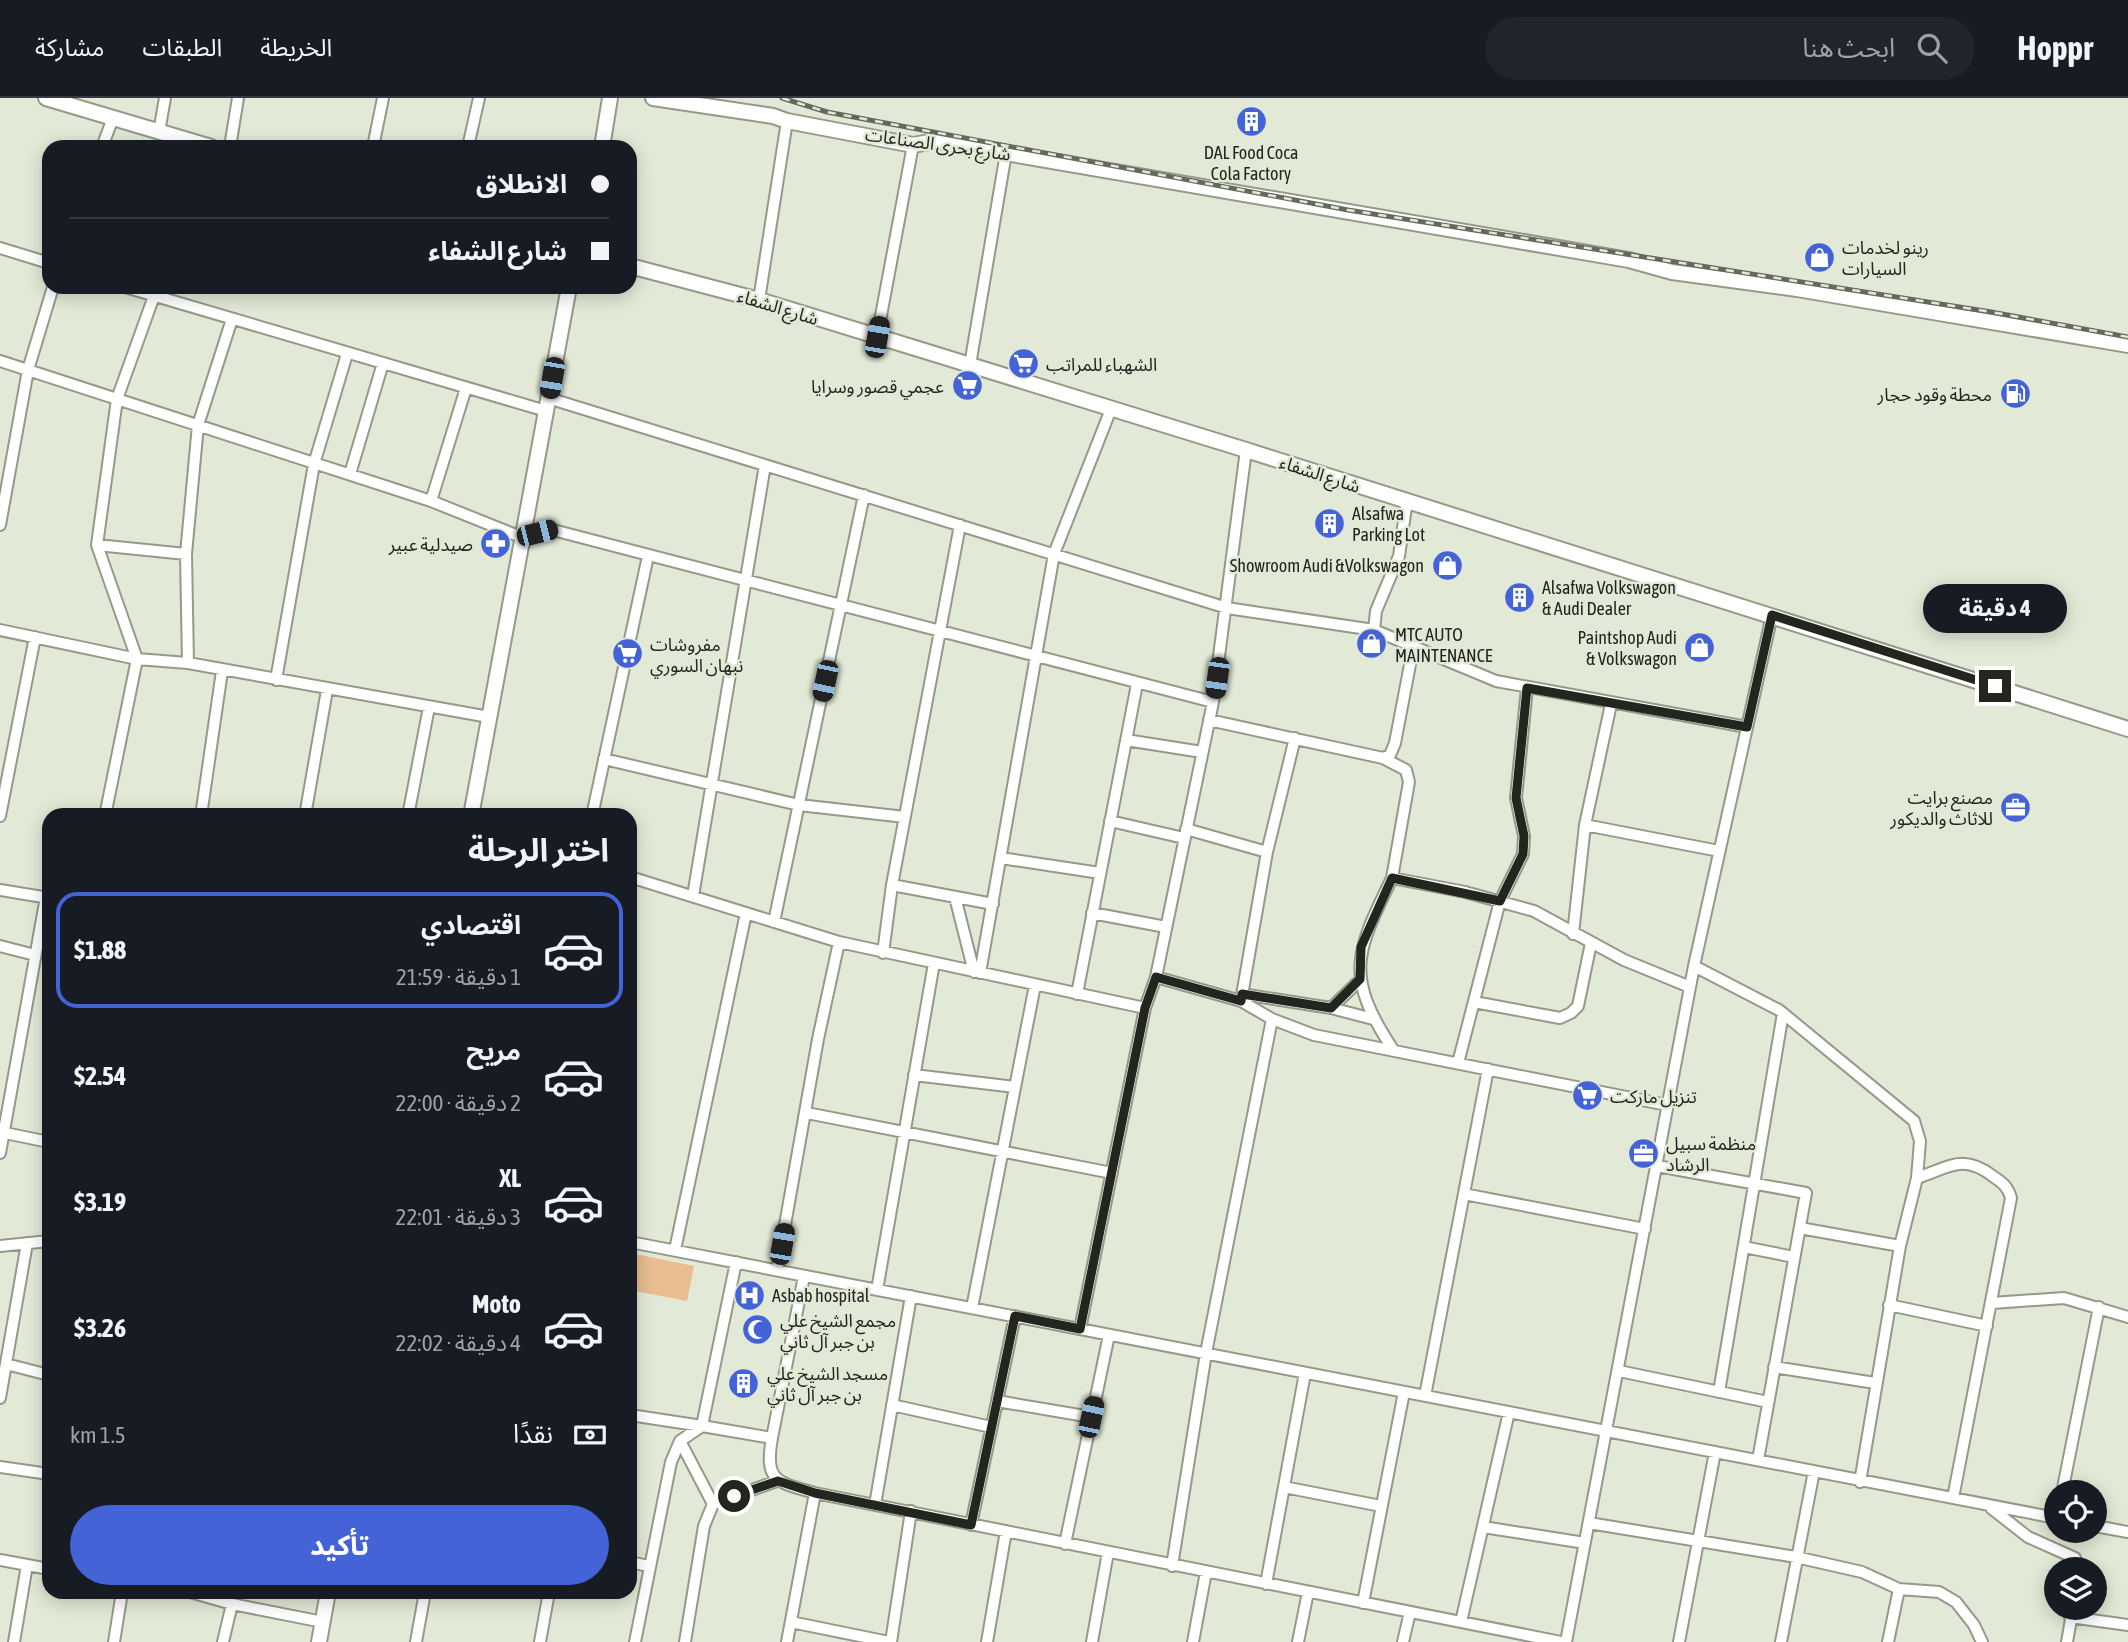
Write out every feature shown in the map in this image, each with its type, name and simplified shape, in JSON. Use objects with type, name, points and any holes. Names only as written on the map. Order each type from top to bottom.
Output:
[{"type":"street","points":[[46,98],[90,104],[113,118],[187,140]]},
{"type":"street","points":[[159,132],[165,98]]},
{"type":"street","points":[[231,140],[238,98]]},
{"type":"street","points":[[374,140],[383,98]]},
{"type":"street","points":[[470,140],[480,98]]},
{"type":"street","points":[[603,140],[610,98]]},
{"type":"street","name":"شارع بحرى الصناعات","points":[[653,98],[774,116],[787,121],[913,145],[935,141],[1629,260],[1672,272],[1797,289],[2128,345]]},
{"type":"street","points":[[105,140],[113,118]]},
{"type":"street","points":[[759,300],[787,121]]},
{"type":"street","points":[[877,337],[913,145]]},
{"type":"street","points":[[970,366],[1006,153]]},
{"type":"street","points":[[0,248],[42,261]]},
{"type":"street","name":"شارع الشفاء","points":[[637,268],[759,300],[1246,450],[2128,729]]},
{"type":"street","points":[[0,524],[28,370],[51,294]]},
{"type":"street","points":[[148,294],[466,388],[547,404],[765,465],[1227,608],[1374,630],[1413,649],[1496,681],[1747,727]]},
{"type":"street","points":[[472,808],[568,294]]},
{"type":"street","points":[[107,808],[137,659],[97,545],[117,399],[154,296]]},
{"type":"street","points":[[188,663],[186,554],[198,425],[232,318]]},
{"type":"street","points":[[276,680],[314,464],[348,354]]},
{"type":"street","points":[[0,361],[431,501],[521,537],[553,530],[939,633],[1213,702]]},
{"type":"street","points":[[350,474],[383,363]]},
{"type":"street","points":[[431,501],[466,388]]},
{"type":"street","points":[[977,972],[993,904],[1054,554],[1111,409]]},
{"type":"street","points":[[1080,1329],[1145,1008],[1156,977],[1213,702],[1246,450]]},
{"type":"street","points":[[693,896],[765,465]]},
{"type":"street","points":[[774,922],[864,495]]},
{"type":"street","points":[[1374,630],[1376,611],[1399,556],[1407,500]]},
{"type":"street","points":[[883,953],[892,885],[960,525]]},
{"type":"street","points":[[97,545],[186,554]]},
{"type":"street","points":[[594,808],[648,556]]},
{"type":"street","points":[[1566,1642],[1694,966],[1772,615]]},
{"type":"street","points":[[0,631],[137,659],[188,663],[489,717]]},
{"type":"street","points":[[0,816],[35,637]]},
{"type":"street","points":[[1383,758],[1391,755],[1395,743],[1413,649]]},
{"type":"street","points":[[202,808],[222,671]]},
{"type":"street","points":[[1077,994],[1137,684]]},
{"type":"street","points":[[1458,1063],[1500,901],[1523,854],[1524,836],[1516,798],[1527,688]]},
{"type":"street","points":[[305,808],[327,690]]},
{"type":"street","points":[[1573,934],[1585,825],[1611,704]]},
{"type":"street","points":[[410,808],[429,707]]},
{"type":"street","points":[[1209,720],[1383,758],[1406,770],[1409,782],[1392,878],[1361,947],[1360,979],[1373,1019],[1392,1048]]},
{"type":"street","points":[[1242,998],[1267,852],[1295,738]]},
{"type":"street","points":[[1126,740],[1202,752]]},
{"type":"street","points":[[604,759],[799,805],[905,817]]},
{"type":"street","points":[[1110,821],[1267,852]]},
{"type":"street","points":[[1585,825],[1720,851]]},
{"type":"street","points":[[1001,858],[1100,873]]},
{"type":"street","points":[[1392,878],[1534,911],[1591,943],[1690,987]]},
{"type":"street","points":[[637,879],[839,943],[1145,1008]]},
{"type":"street","points":[[892,885],[993,904]]},
{"type":"street","points":[[0,890],[42,896]]},
{"type":"street","points":[[955,897],[977,972]]},
{"type":"street","points":[[675,1250],[746,913]]},
{"type":"street","points":[[1092,913],[1166,927]]},
{"type":"street","points":[[0,1153],[42,924]]},
{"type":"street","points":[[777,1270],[839,943]]},
{"type":"street","points":[[1474,1002],[1560,1018],[1571,1013],[1578,1006],[1591,943]]},
{"type":"street","points":[[0,946],[35,955]]},
{"type":"street","points":[[877,1290],[934,963]]},
{"type":"street","points":[[1694,966],[1783,1013],[1914,1121],[1920,1142],[1917,1178],[1900,1245],[1860,1482]]},
{"type":"street","points":[[1156,977],[1242,998],[1331,1008],[1373,1019]]},
{"type":"street","points":[[1331,1008],[1360,979]]},
{"type":"street","points":[[972,1308],[1035,985]]},
{"type":"street","points":[[1242,998],[1272,1019],[1314,1035],[1392,1048],[1667,1105]]},
{"type":"street","points":[[1719,1392],[1783,1013]]},
{"type":"street","points":[[1172,1566],[1206,1353],[1272,1019]]},
{"type":"street","points":[[1425,1396],[1488,1069]]},
{"type":"street","points":[[914,1075],[1015,1087]]},
{"type":"street","points":[[807,1113],[1112,1174]]},
{"type":"street","points":[[5,1133],[42,1141]]},
{"type":"street","points":[[1917,1178],[1967,1162],[1984,1169],[2009,1190],[2011,1198],[1954,1498]]},
{"type":"street","points":[[1657,1167],[1806,1193],[1758,1461]]},
{"type":"street","points":[[1464,1194],[1645,1229]]},
{"type":"street","points":[[1800,1228],[1900,1245]]},
{"type":"street","points":[[0,1245],[42,1242]]},
{"type":"street","points":[[0,1398],[27,1243]]},
{"type":"street","points":[[637,1243],[2044,1516]]},
{"type":"street","points":[[1744,1247],[1794,1257]]},
{"type":"street","points":[[635,1642],[648,1566],[671,1462],[680,1441],[702,1426],[736,1262]]},
{"type":"street","points":[[778,1481],[768,1462],[804,1276]]},
{"type":"street","points":[[875,1505],[911,1296]]},
{"type":"street","points":[[1992,1303],[2064,1298],[2128,1317]]},
{"type":"street","points":[[1889,1306],[1987,1326]]},
{"type":"street","points":[[2065,1480],[2099,1307]]},
{"type":"street","points":[[971,1525],[1015,1316]]},
{"type":"street","points":[[1065,1544],[1109,1335]]},
{"type":"street","points":[[6,1364],[42,1373]]},
{"type":"street","points":[[1774,1367],[1875,1383]]},
{"type":"street","points":[[1619,1371],[1768,1402]]},
{"type":"street","points":[[1266,1584],[1305,1373]]},
{"type":"street","points":[[1363,1603],[1404,1392]]},
{"type":"street","points":[[997,1401],[1091,1417]]},
{"type":"street","points":[[892,1405],[991,1427]]},
{"type":"street","points":[[1461,1622],[1509,1412]]},
{"type":"street","points":[[637,1416],[772,1438]]},
{"type":"street","points":[[680,1441],[713,1504]]},
{"type":"street","points":[[1679,1642],[1715,1452]]},
{"type":"street","points":[[0,1467],[42,1473]]},
{"type":"street","points":[[1781,1642],[1814,1471]]},
{"type":"street","points":[[685,1642],[704,1526],[713,1504],[778,1481],[815,1493],[1461,1622],[1512,1638],[1561,1642]]},
{"type":"street","points":[[1284,1487],[1381,1506]]},
{"type":"street","points":[[787,1642],[815,1493]]},
{"type":"street","points":[[1985,1504],[2028,1537],[2074,1557]]},
{"type":"street","points":[[791,1622],[890,1642],[911,1511]]},
{"type":"street","points":[[1589,1523],[1796,1557],[1861,1572],[1899,1589],[1939,1592],[1956,1602],[1975,1625],[1982,1642]]},
{"type":"street","points":[[1483,1527],[1585,1544]]},
{"type":"street","points":[[2107,1528],[2128,1532]]},
{"type":"street","points":[[987,1642],[1006,1531]]},
{"type":"street","points":[[1092,1642],[1108,1552]]},
{"type":"street","points":[[0,1560],[42,1568]]},
{"type":"street","points":[[637,1564],[648,1566]]},
{"type":"street","points":[[14,1642],[27,1565]]},
{"type":"street","points":[[1193,1642],[1206,1572]]},
{"type":"street","points":[[1888,1642],[1899,1589]]},
{"type":"street","points":[[1298,1642],[1308,1592]]},
{"type":"street","points":[[114,1642],[121,1599]]},
{"type":"street","points":[[214,1599],[323,1622]]},
{"type":"street","points":[[319,1642],[327,1599]]},
{"type":"street","points":[[416,1642],[424,1599]]},
{"type":"street","points":[[540,1642],[548,1599]]},
{"type":"street","points":[[223,1642],[232,1604]]},
{"type":"street","points":[[1403,1642],[1409,1612]]},
{"type":"street","points":[[2067,1642],[2070,1620]]},
{"type":"street","points":[[2104,1620],[2128,1625]]},
{"type":"shaded area","points":[[637,1254],[694,1266],[687,1301],[637,1291]]},
{"type":"railway","points":[[782,98],[827,112],[1348,210],[1991,312],[2128,337]]},
{"type":"place","name":"DAL Food Coca Cola Factory","points":[[1251,122]]},
{"type":"place","name":"رينو لخدمات السيارات","points":[[1819,257]]},
{"type":"place","name":"الشهباء للمراتب","points":[[1023,364]]},
{"type":"place","name":"عجمي قصور وسرايا","points":[[967,386]]},
{"type":"place","name":"محطة وقود حجار","points":[[2015,394]]},
{"type":"place","name":"Alsafwa Parking Lot","points":[[1329,523]]},
{"type":"place","name":"صيدلية عبير","points":[[496,544]]},
{"type":"place","name":"Showroom Audi &Volkswagon","points":[[1447,565]]},
{"type":"place","name":"Alsafwa Volkswagon & Audi Dealer","points":[[1519,597]]},
{"type":"place","name":"MTC AUTO MAINTENANCE","points":[[1372,644]]},
{"type":"place","name":"Paintshop Audi & Volkswagon","points":[[1700,647]]},
{"type":"place","name":"مفروشات نبهان السوري","points":[[627,654]]},
{"type":"place","name":"مصنع برايت للاثاث والديكور","points":[[2016,807]]},
{"type":"place","name":"تنزيل ماركت","points":[[1587,1096]]},
{"type":"place","name":"منظمة سبيل الرشاد","points":[[1643,1153]]},
{"type":"place","name":"Asbab hospital","points":[[749,1295]]},
{"type":"place","name":"مجمع الشيخ علي بن جبر آل ثاني","points":[[757,1330]]},
{"type":"place","name":"مسجد الشيخ علي بن جبر آل ثاني","points":[[744,1383]]},
{"type":"route","points":[[734,1496],[778,1481],[815,1493],[971,1525],[1015,1316],[1080,1329],[1145,1008],[1156,977],[1241,1001],[1242,994],[1331,1008],[1360,979],[1358,962],[1361,947],[1392,878],[1500,901],[1523,854],[1524,836],[1516,798],[1527,688],[1747,727],[1772,615],[1995,686]]}]
